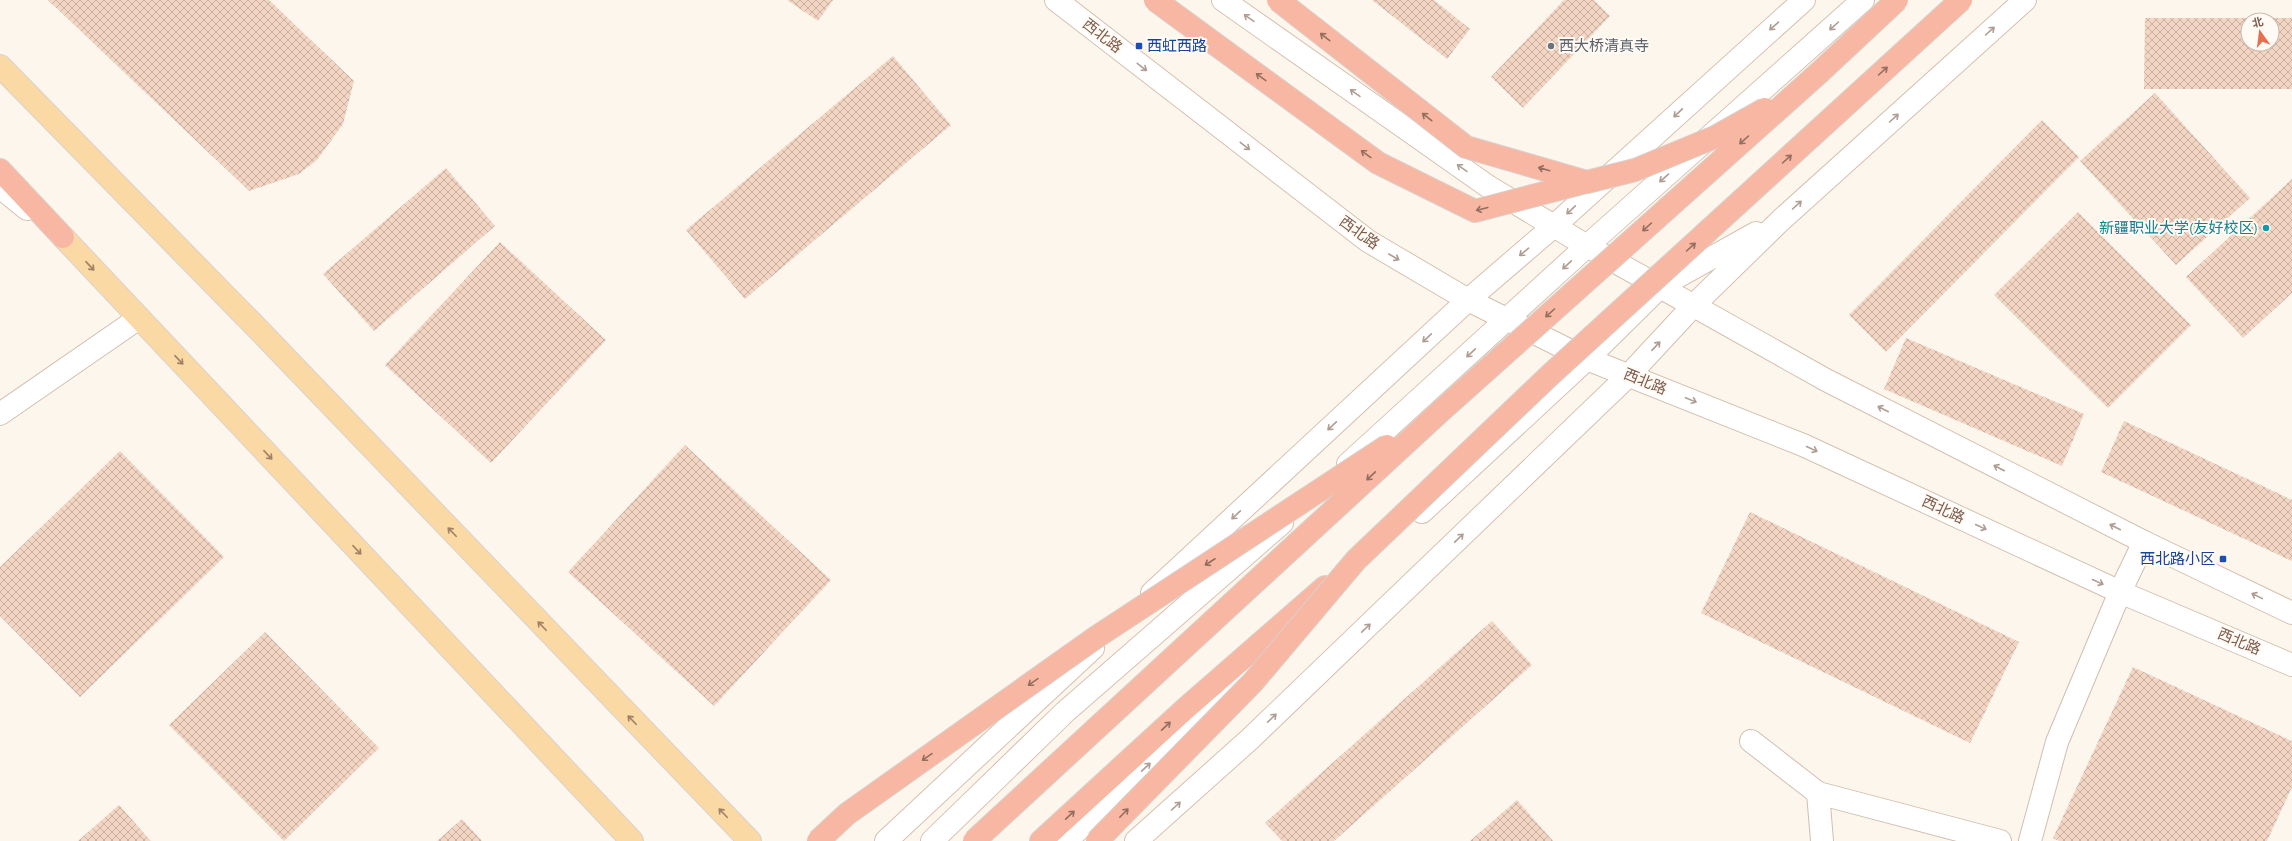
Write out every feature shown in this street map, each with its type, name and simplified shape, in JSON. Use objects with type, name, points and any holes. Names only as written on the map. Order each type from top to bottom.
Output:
[{"type":"highway","points":[[1155,0],[1378,163],[1475,211],[1635,170],[1715,137],[1782,99],[1820,72]]},
{"type":"highway","points":[[1278,0],[1466,148],[1587,182]]},
{"type":"highway","points":[[974,841],[1442,410],[1820,72],[1896,0]]},
{"type":"highway","points":[[1042,841],[1185,709],[1356,560],[1549,376],[1961,0]]},
{"type":"highway","points":[[0,170],[63,237]]},
{"type":"highway","points":[[818,841],[846,814],[1095,638],[1442,410]]},
{"type":"highway","points":[[1097,841],[1253,682],[1356,560]]},
{"type":"main road","name":"西北路","points":[[1056,0],[1368,241],[1468,300],[1587,359],[1803,445],[2120,592],[2292,665]]},
{"type":"main road","points":[[1224,0],[1489,187],[1587,246],[1661,286],[1826,380],[2144,542],[2292,613]]},
{"type":"main road","points":[[886,841],[1468,300],[1554,226],[1804,0]]},
{"type":"main road","points":[[932,841],[1065,712],[1249,553],[1587,246],[1863,0]]},
{"type":"main road","points":[[1136,841],[1250,740],[1629,375],[1694,305],[1781,220],[2025,0]]},
{"type":"main road","points":[[0,66],[260,332],[750,841]]},
{"type":"main road","points":[[0,187],[63,237],[632,841]]},
{"type":"main road","points":[[1066,841],[1587,359],[1661,286],[1781,220]]},
{"type":"main road","points":[[0,414],[138,318]]},
{"type":"main road","points":[[2030,841],[2057,742],[2120,592],[2144,542]]},
{"type":"main road","points":[[1751,741],[1818,793],[2000,841]]},
{"type":"main road","points":[[1818,793],[1822,841]]},
{"type":"building","points":[[48,0],[269,0],[354,81],[343,124],[317,160],[299,174],[249,191]]},
{"type":"building","points":[[787,0],[833,0],[818,21]]},
{"type":"building","points":[[1372,0],[1434,0],[1470,29],[1447,59]]},
{"type":"building","name":"西大桥清真寺","points":[[1564,0],[1594,0],[1610,16],[1523,108],[1491,77]]},
{"type":"building","points":[[2145,18],[2240,18],[2240,52],[2280,52],[2280,18],[2292,18],[2292,89],[2144,89]]},
{"type":"building","points":[[893,56],[951,125],[745,299],[686,230]]},
{"type":"building","points":[[2155,93],[2250,198],[2176,265],[2080,161]]},
{"type":"building","points":[[2042,120],[2079,157],[1886,352],[1849,315]]},
{"type":"building","points":[[446,168],[495,226],[374,331],[323,274]]},
{"type":"building","name":"新疆职业大学(友好校区)","points":[[2292,179],[2292,293],[2243,338],[2186,277]]},
{"type":"building","points":[[2078,212],[2191,325],[2108,408],[1994,295]]},
{"type":"building","points":[[500,242],[606,340],[491,463],[385,365]]},
{"type":"building","points":[[1906,338],[2084,414],[2062,466],[1884,389]]},
{"type":"building","points":[[2124,421],[2292,500],[2292,561],[2101,472]]},
{"type":"building","points":[[685,445],[831,580],[714,706],[568,572]]},
{"type":"building","points":[[120,451],[224,557],[80,697],[0,616],[0,567]]},
{"type":"building","points":[[1750,512],[2019,642],[1970,743],[1701,613]]},
{"type":"building","points":[[1492,621],[1532,665],[1334,841],[1282,841],[1265,823]]},
{"type":"building","points":[[265,632],[379,748],[284,841],[169,725]]},
{"type":"building","points":[[2133,667],[2292,741],[2292,787],[2267,841],[2059,841],[2053,838]]},
{"type":"building","points":[[1517,800],[1553,841],[1470,841]]},
{"type":"building","points":[[119,805],[151,841],[78,841]]},
{"type":"building","points":[[462,819],[482,841],[437,841]]},
{"type":"place","name":"西虹西路","points":[[1139,46]]},
{"type":"place","name":"西大桥清真寺","points":[[1551,46]]},
{"type":"place","name":"新疆职业大学(友好校区)","points":[[2266,228]]},
{"type":"place","name":"西北路小区","points":[[2223,559]]}]
